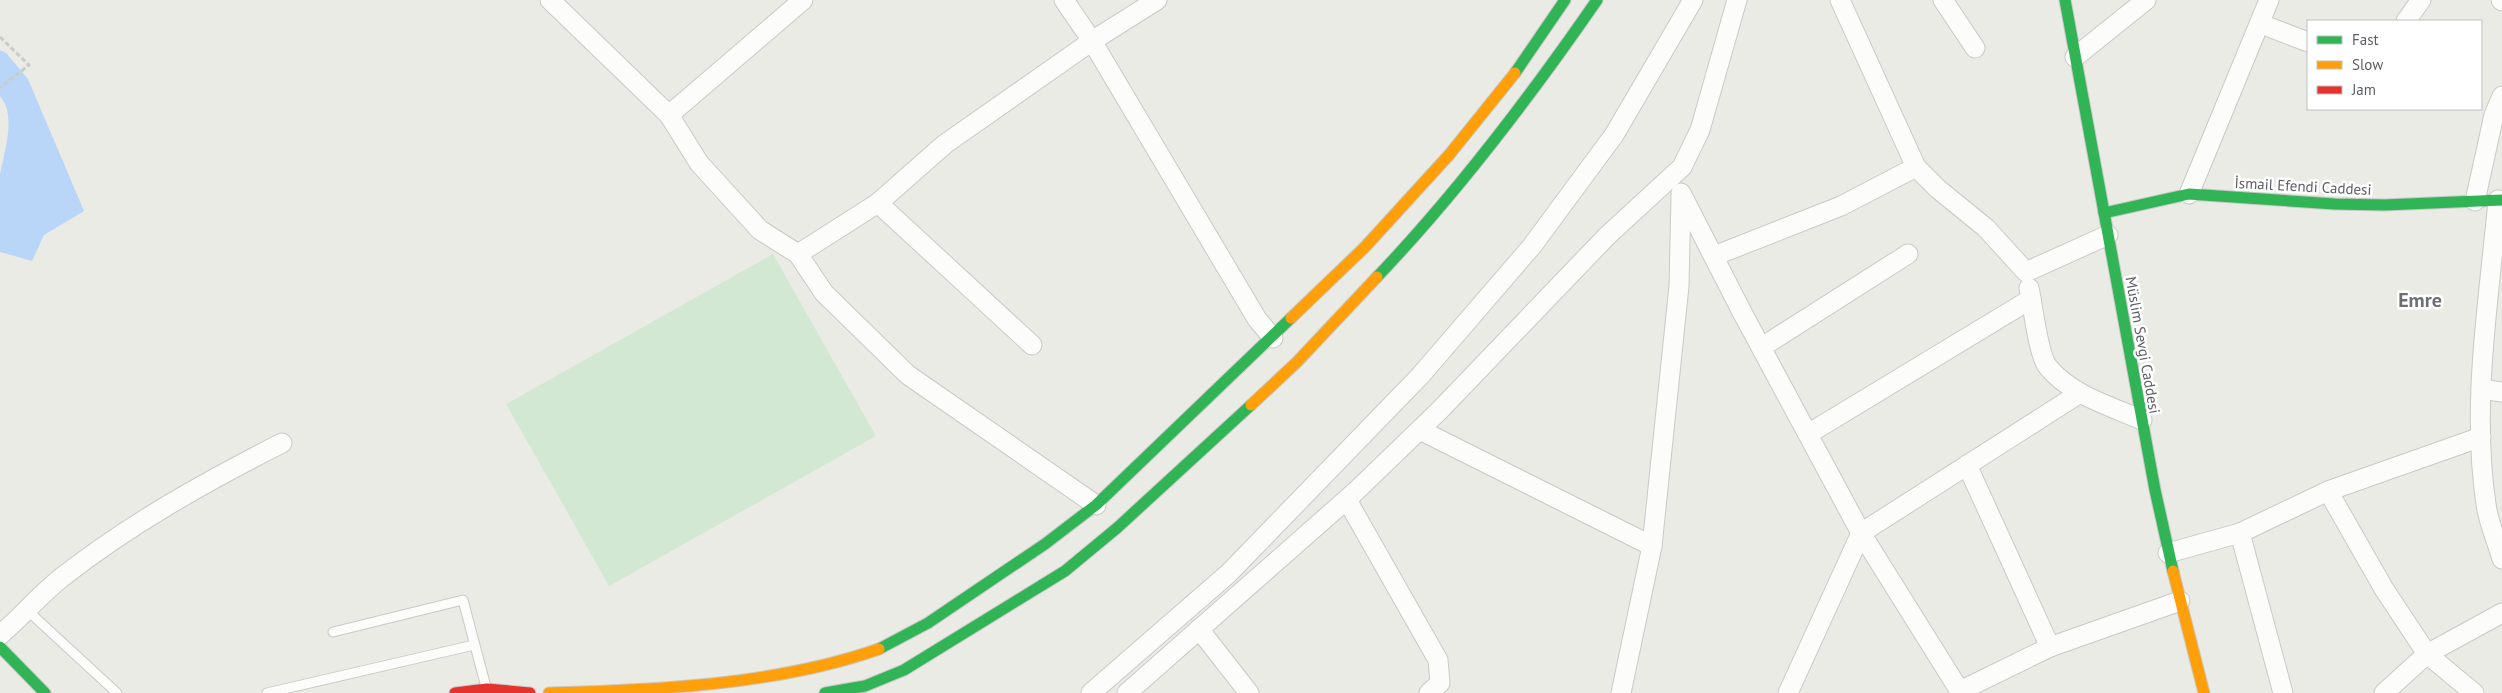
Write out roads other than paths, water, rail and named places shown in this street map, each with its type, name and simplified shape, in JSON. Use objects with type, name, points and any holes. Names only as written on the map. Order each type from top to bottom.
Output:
[{"type":"street","points":[[550,0],[669,115],[699,162],[760,230],[798,254],[824,292],[908,375],[1096,505],[1117,528]]},
{"type":"street","points":[[669,115],[803,0]]},
{"type":"street","points":[[1064,0],[1092,41],[1257,320],[1273,338]]},
{"type":"street","points":[[798,254],[878,203],[944,144],[1092,41],[1157,0]]},
{"type":"street","points":[[549,693],[642,690],[764,676],[847,660],[875,650],[928,624],[1045,544],[1096,505],[1273,338],[1365,247],[1449,155],[1516,70],[1565,0]]},
{"type":"street","points":[[825,693],[865,686],[904,670],[1065,570],[1117,528],[1297,362],[1388,266],[1485,154],[1538,85],[1597,0]]},
{"type":"street","points":[[1091,693],[1229,573],[1420,376],[1532,246],[1614,135],[1692,0]]},
{"type":"street","points":[[1127,693],[1346,500],[1420,430],[1607,236],[1682,167],[1700,130],[1737,0]]},
{"type":"street","points":[[1840,0],[1916,167],[1938,189],[1986,228],[2026,272],[2037,331],[2047,366],[2080,393],[2142,420]]},
{"type":"street","points":[[1943,0],[1974,48]]},
{"type":"street","name":"Müslim Sevgi Caddesi","points":[[2065,0],[2168,553],[2204,693]]},
{"type":"street","points":[[2075,57],[2146,0]]},
{"type":"street","points":[[2189,194],[2261,24],[2269,0]]},
{"type":"street","points":[[2407,20],[2421,0]]},
{"type":"street","points":[[2261,24],[2307,42]]},
{"type":"street","points":[[2475,201],[2486,112],[2502,96]]},
{"type":"street","points":[[1621,693],[1652,546],[1679,286],[1682,167]]},
{"type":"street","points":[[1714,256],[1841,206],[1916,167]]},
{"type":"street","points":[[1682,193],[1861,533],[1961,692],[2050,647],[2180,601]]},
{"type":"street","name":"İsmail Efendi Caddesi","points":[[2104,212],[2189,194],[2335,204],[2384,205],[2500,200]]},
{"type":"street","points":[[2500,200],[2481,389],[2481,437],[2486,505],[2502,559]]},
{"type":"street","points":[[878,203],[1032,345]]},
{"type":"street","points":[[2026,272],[2108,235]]},
{"type":"street","points":[[1762,347],[1908,254]]},
{"type":"street","points":[[1808,434],[2031,299]]},
{"type":"street","points":[[2481,389],[2502,392]]},
{"type":"street","points":[[1788,693],[1861,533],[2080,393]]},
{"type":"street","points":[[1420,430],[1652,546]]},
{"type":"street","points":[[2168,553],[2240,533],[2328,492],[2481,437]]},
{"type":"street","points":[[0,635],[28,611],[60,579],[121,534],[197,486],[282,443]]},
{"type":"street","points":[[1967,465],[2050,647]]},
{"type":"street","points":[[2328,492],[2384,589],[2427,654],[2474,693]]},
{"type":"street","points":[[1346,500],[1438,660],[1438,690]]},
{"type":"street","points":[[2240,533],[2283,693]]},
{"type":"street","points":[[2384,693],[2427,654],[2502,613]]},
{"type":"street","points":[[1199,629],[1249,693]]},
{"type":"street","points":[[0,647],[45,693]]},
{"type":"street","points":[[455,693],[488,691],[530,693]]},
{"type":"lane","points":[[333,632],[464,600],[474,645],[488,691]]},
{"type":"lane","points":[[28,611],[117,693]]},
{"type":"lane","points":[[267,693],[474,645]]},
{"type":"water","points":[[0,50],[6,53],[28,79],[84,211],[44,235],[32,261],[0,252],[0,174],[9,124],[5,104],[0,96]]},
{"type":"district","name":"Emre","points":[[2420,300]]}]
